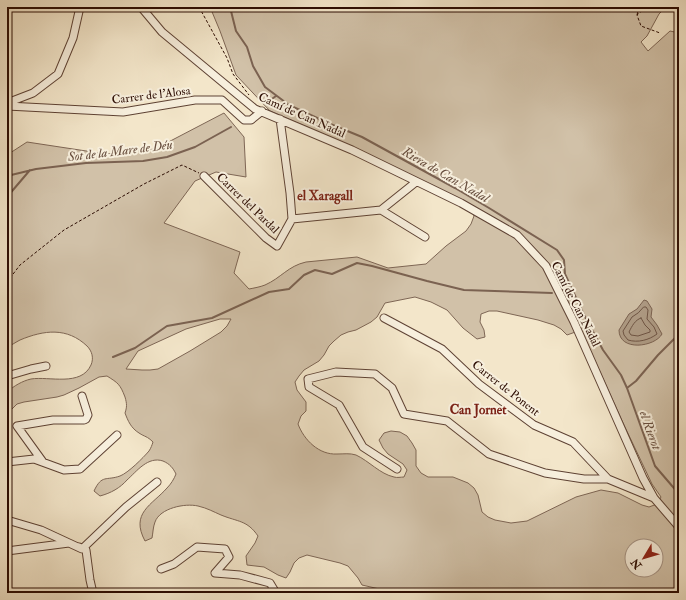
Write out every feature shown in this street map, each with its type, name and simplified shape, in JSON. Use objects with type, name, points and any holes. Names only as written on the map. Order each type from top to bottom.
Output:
[{"type":"street","points":[[7,103],[33,93],[58,74],[73,38],[80,7]]},
{"type":"street","name":"Camí de Can Nadal","points":[[141,7],[162,32],[255,108],[352,150],[461,204],[517,235],[546,266],[574,322],[643,478],[654,498],[679,527]]},
{"type":"street","name":"Carrer de l'Alosa","points":[[7,106],[123,112],[195,100],[222,100],[244,120],[251,120],[262,112]]},
{"type":"street","points":[[280,119],[292,219],[382,210],[416,182]]},
{"type":"street","name":"Carrer del Pardal","points":[[204,176],[266,238],[276,246],[292,219]]},
{"type":"street","points":[[382,210],[425,237]]},
{"type":"street","name":"Carrer de Ponent","points":[[384,318],[442,349],[480,384],[534,425],[573,442],[608,479],[654,498]]},
{"type":"street","points":[[7,376],[46,366]]},
{"type":"street","points":[[397,469],[363,447],[340,405],[309,387],[308,379],[336,372],[375,374],[392,388],[404,414],[447,421],[489,454],[545,473],[584,479],[608,479]]},
{"type":"street","points":[[44,462],[17,426],[53,420],[84,420],[88,415],[82,396]]},
{"type":"street","points":[[7,462],[34,459],[64,470],[80,469],[117,435]]},
{"type":"street","points":[[82,548],[126,507],[157,482]]},
{"type":"street","points":[[7,520],[42,530],[86,550],[93,593]]},
{"type":"street","points":[[7,551],[70,543],[82,548]]},
{"type":"street","points":[[161,569],[174,564],[198,547],[225,548],[229,557],[215,573],[240,575],[270,583],[276,593]]},
{"type":"path","points":[[198,7],[223,52],[233,74],[253,99]]},
{"type":"path","points":[[639,7],[637,16],[641,26],[660,33]]},
{"type":"path","points":[[637,16],[646,7]]},
{"type":"path","points":[[7,282],[20,265],[64,230],[144,184],[182,165],[204,176]]},
{"type":"shaded area","points":[[210,7],[666,7],[659,14],[647,36],[641,42],[648,51],[670,31],[679,33],[679,593],[394,593],[362,585],[348,566],[307,555],[299,558],[294,563],[286,578],[264,567],[247,565],[246,556],[258,536],[250,527],[242,522],[193,505],[180,506],[162,513],[155,522],[152,538],[145,541],[141,531],[141,516],[149,505],[170,485],[176,474],[171,466],[165,462],[158,460],[152,461],[143,465],[112,492],[100,496],[94,491],[99,482],[102,480],[120,476],[131,469],[149,451],[153,442],[136,431],[130,424],[125,413],[125,397],[120,386],[116,382],[107,376],[99,377],[64,395],[17,404],[7,414],[7,392],[15,386],[31,379],[64,379],[80,376],[86,372],[91,365],[92,360],[91,352],[87,346],[79,340],[63,333],[46,332],[38,334],[20,340],[7,347],[7,155],[27,142],[106,154],[155,149],[224,113],[244,137],[246,177],[216,172],[195,181],[164,223],[240,252],[234,273],[249,289],[265,285],[294,266],[306,262],[357,257],[388,268],[426,264],[466,231],[471,224],[474,216],[470,207],[458,199],[346,144],[270,111],[236,75]],"holes":[[[415,297],[431,302],[447,310],[463,328],[477,339],[485,337],[484,330],[480,322],[481,314],[489,311],[497,311],[538,320],[554,325],[567,335],[581,330],[652,484],[661,497],[657,504],[649,507],[618,493],[601,490],[576,497],[527,521],[511,523],[495,520],[482,512],[478,495],[474,488],[468,483],[453,477],[428,477],[421,473],[416,466],[416,450],[407,436],[400,432],[391,431],[384,433],[379,440],[388,454],[403,464],[407,470],[404,477],[389,475],[356,455],[330,454],[324,452],[308,441],[298,424],[301,416],[306,411],[306,402],[297,390],[295,382],[299,376],[304,370],[319,361],[329,346],[341,335],[356,330],[377,317],[385,303]],[[220,319],[231,319],[221,332],[158,369],[126,369],[138,351],[186,329]]]},
{"type":"water","points":[[644,300],[647,301],[652,309],[651,317],[662,334],[652,342],[645,344],[638,345],[625,342],[621,337],[619,330],[629,314],[637,309]]},
{"type":"waterway","name":"Riera de Can Nadal","points":[[230,7],[236,31],[247,47],[253,66],[265,87],[289,105],[362,137],[455,188],[557,250],[564,260],[565,274],[584,315],[603,350],[621,375],[627,388],[655,466],[679,494]]},
{"type":"waterway","name":"Sot de la Mare de Déu","points":[[269,101],[276,96]]},
{"type":"waterway","name":"Sot de la Mare de Déu","points":[[7,176],[36,169],[86,163],[143,161],[167,157],[195,147],[231,127]]},
{"type":"waterway","points":[[7,197],[30,170]]},
{"type":"waterway","points":[[113,357],[135,348],[167,326],[212,318],[269,292],[289,289],[304,275],[315,270],[332,274],[357,263],[464,290],[552,293]]},
{"type":"waterway","name":"Riera de Can Nadal","points":[[565,289],[571,287]]},
{"type":"waterway","points":[[627,388],[636,381],[658,355],[679,334]]},
{"type":"district","name":"el Xaragall","points":[[325,195]]},
{"type":"district","name":"Can Jornet","points":[[478,409]]},
{"type":"water label","name":"el Rierot","points":[[651,430]]}]
